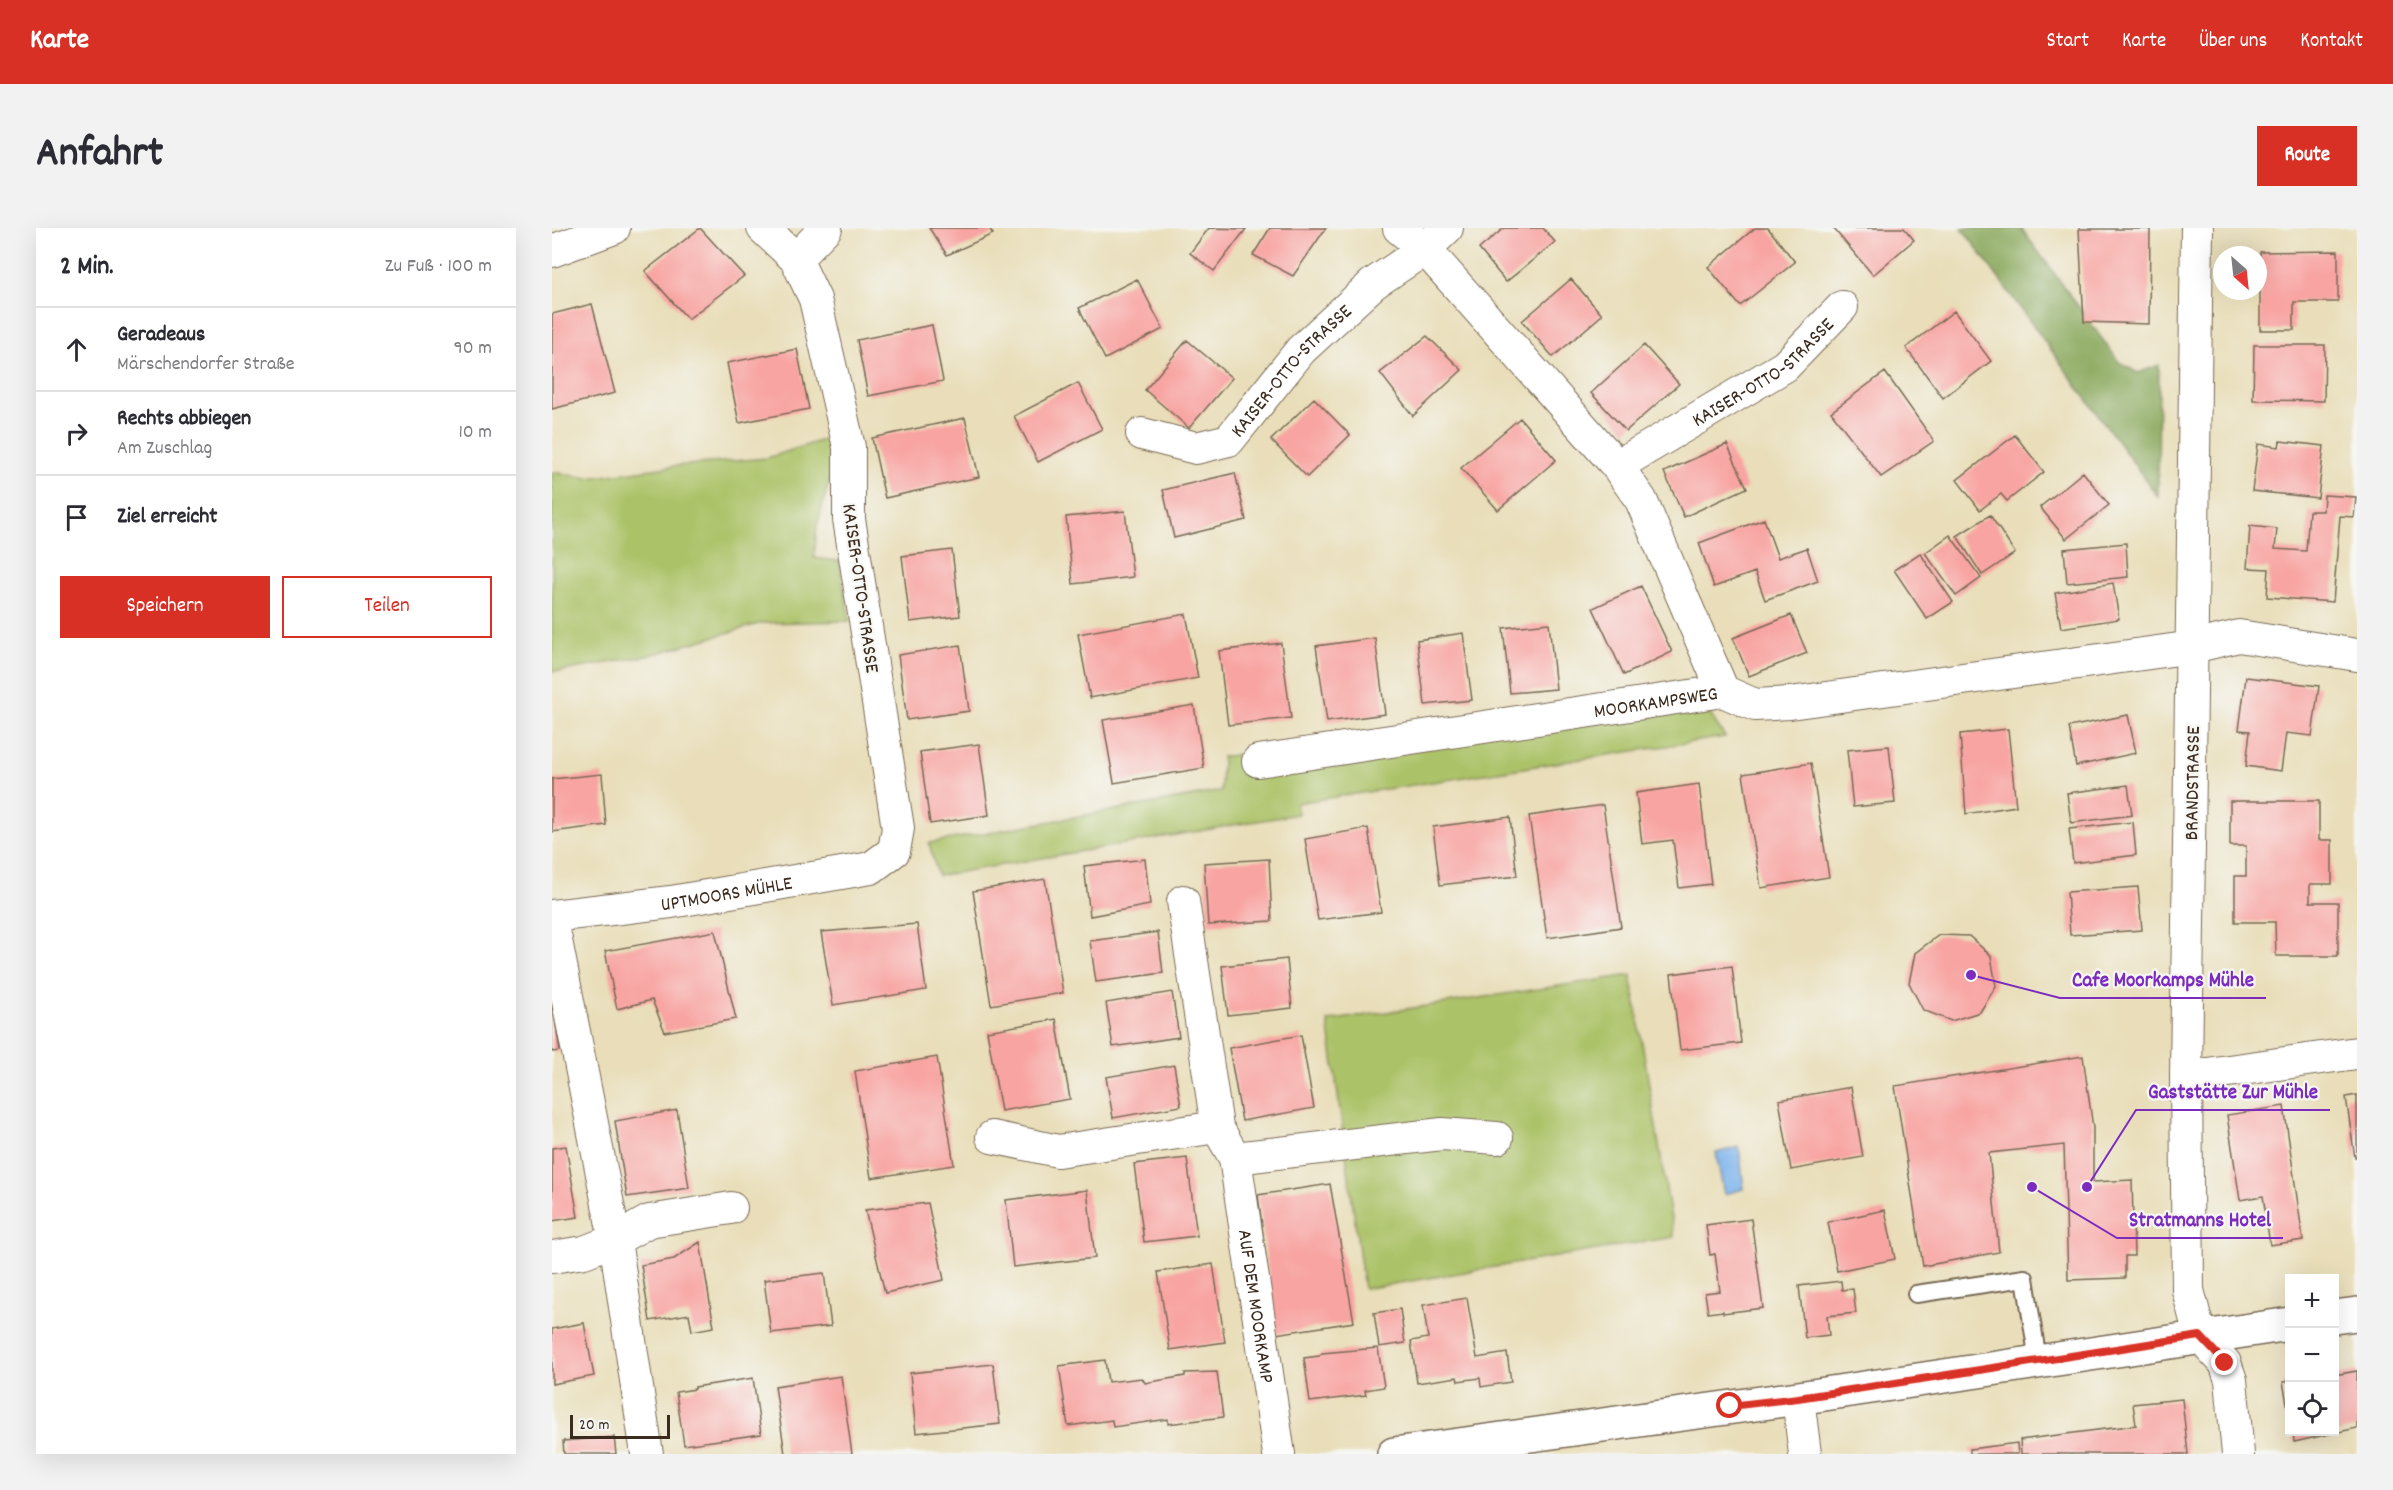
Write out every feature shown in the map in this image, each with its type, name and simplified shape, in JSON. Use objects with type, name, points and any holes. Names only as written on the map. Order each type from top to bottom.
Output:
[{"type":"street","points":[[552,251],[614,228]]},
{"type":"street","name":"KAISER-OTTO-STRASSE","points":[[763,228],[796,259],[815,299],[849,447],[849,519],[898,828],[894,851]]},
{"type":"street","points":[[796,259],[826,228]]},
{"type":"street","points":[[1399,228],[1436,238],[1617,466],[1641,500],[1723,692]]},
{"type":"street","name":"BRANDSTRASSE","points":[[2197,228],[2186,1077],[2188,1290],[2200,1336]]},
{"type":"street","name":"KAISER-OTTO-STRASSE","points":[[1142,434],[1196,448],[1229,440],[1301,350],[1373,284],[1436,238]]},
{"type":"street","name":"KAISER-OTTO-STRASSE","points":[[1617,466],[1785,366],[1842,307]]},
{"type":"street","name":"MOORKAMPSWEG","points":[[1258,761],[1723,692],[1755,705],[1790,704],[2193,647],[2239,636],[2357,655]]},
{"type":"street","name":"UPTMOORS MÜHLE","points":[[647,1454],[615,1240],[552,918],[671,902],[871,868],[894,851]]},
{"type":"street","name":"AUF DEM MOORKAMP","points":[[1183,901],[1216,1127],[1235,1158],[1279,1454]]},
{"type":"street","points":[[2186,1077],[2357,1053]]},
{"type":"street","points":[[992,1137],[1058,1151],[1216,1127]]},
{"type":"street","points":[[1235,1158],[1442,1134],[1497,1138]]},
{"type":"street","points":[[552,1257],[584,1252],[615,1240],[649,1221],[731,1208]]},
{"type":"street","points":[[2339,1316],[2357,1314]]},
{"type":"street","points":[[1394,1454],[1798,1398],[2285,1325]]},
{"type":"street","points":[[2200,1336],[2225,1363],[2231,1380],[2238,1454]]},
{"type":"street","points":[[1798,1398],[1805,1454]]},
{"type":"lane","points":[[1916,1294],[2025,1278],[2038,1361]]},
{"type":"green space","points":[[1962,228],[2021,228],[2119,362],[2138,373],[2159,365],[2158,497]]},
{"type":"green space","points":[[829,438],[836,456],[817,526],[814,558],[839,561],[850,621],[762,623],[647,656],[552,671],[552,472],[588,478],[675,466],[767,458]]},
{"type":"green space","points":[[1690,684],[1725,737],[1296,803],[1298,814],[938,876],[929,843],[1221,791],[1222,757]]},
{"type":"green space","points":[[1631,975],[1674,1237],[1364,1289],[1328,1021]]},
{"type":"water","points":[[1739,1147],[1744,1189],[1724,1194],[1716,1153]]},
{"type":"building","points":[[700,228],[744,276],[688,319],[645,271]]},
{"type":"building","points":[[929,228],[989,228],[993,234],[947,255]]},
{"type":"building","points":[[1209,228],[1246,229],[1214,271],[1190,253]]},
{"type":"building","points":[[1270,228],[1326,228],[1293,276],[1253,255]]},
{"type":"building","points":[[1504,228],[1543,228],[1555,242],[1506,282],[1479,249]]},
{"type":"building","points":[[1755,228],[1768,228],[1795,262],[1740,306],[1708,267]]},
{"type":"building","points":[[1833,228],[1904,228],[1914,240],[1873,275]]},
{"type":"building","points":[[2079,229],[2150,229],[2149,324],[2084,322]]},
{"type":"building","points":[[2338,251],[2338,302],[2294,302],[2294,330],[2260,330],[2260,300],[2267,300],[2267,252]]},
{"type":"building","points":[[1137,279],[1163,329],[1105,359],[1079,308]]},
{"type":"building","points":[[1571,279],[1602,315],[1553,357],[1522,321]]},
{"type":"building","points":[[592,304],[615,393],[552,409],[552,314]]},
{"type":"building","points":[[1954,311],[1991,361],[1943,398],[1906,348]]},
{"type":"building","points":[[932,325],[943,381],[868,396],[857,340]]},
{"type":"building","points":[[1427,336],[1462,370],[1413,416],[1380,373]]},
{"type":"building","points":[[1187,340],[1232,378],[1189,428],[1145,390]]},
{"type":"building","points":[[1644,345],[1679,384],[1626,431],[1591,393]]},
{"type":"building","points":[[2254,345],[2325,345],[2324,401],[2253,400]]},
{"type":"building","points":[[797,349],[809,409],[739,423],[727,363]]},
{"type":"building","points":[[1885,372],[1934,441],[1881,477],[1831,412]]},
{"type":"building","points":[[1078,383],[1102,429],[1038,462],[1014,416]]},
{"type":"building","points":[[1314,398],[1350,435],[1307,477],[1271,440]]},
{"type":"building","points":[[965,418],[979,477],[885,498],[872,438]]},
{"type":"building","points":[[1520,418],[1556,460],[1498,510],[1461,468]]},
{"type":"building","points":[[2015,435],[2044,472],[2007,501],[2001,494],[1980,510],[1957,480]]},
{"type":"building","points":[[2280,441],[2324,446],[2318,498],[2252,491],[2258,444],[2279,447]]},
{"type":"building","points":[[1727,444],[1747,488],[1684,517],[1664,472]]},
{"type":"building","points":[[2083,472],[2109,505],[2066,539],[2040,507]]},
{"type":"building","points":[[1235,473],[1246,520],[1174,538],[1163,490]]},
{"type":"building","points":[[2324,495],[2356,497],[2354,517],[2340,516],[2333,602],[2267,597],[2269,569],[2247,568],[2250,526],[2277,529],[2275,549],[2306,551],[2309,511],[2323,511]]},
{"type":"building","points":[[1125,511],[1133,577],[1073,584],[1066,517]]},
{"type":"building","points":[[1990,515],[2015,553],[1982,575],[1957,536]]},
{"type":"building","points":[[1764,519],[1778,558],[1807,548],[1818,581],[1765,600],[1755,572],[1714,587],[1699,543]]},
{"type":"building","points":[[1950,535],[1981,578],[1956,596],[1925,553]]},
{"type":"building","points":[[2126,543],[2128,577],[2067,583],[2064,549]]},
{"type":"building","points":[[952,550],[960,616],[910,622],[902,556]]},
{"type":"building","points":[[1920,553],[1953,602],[1927,619],[1894,570]]},
{"type":"building","points":[[2113,583],[2119,619],[2061,628],[2055,593]]},
{"type":"building","points":[[1641,586],[1672,652],[1624,675],[1593,608]]},
{"type":"building","points":[[1186,614],[1198,678],[1090,698],[1078,634]]},
{"type":"building","points":[[1791,615],[1807,653],[1749,676],[1733,638]]},
{"type":"building","points":[[1549,623],[1556,689],[1510,693],[1503,628]]},
{"type":"building","points":[[1463,633],[1472,700],[1425,705],[1417,640]]},
{"type":"building","points":[[1375,638],[1385,714],[1327,722],[1316,646]]},
{"type":"building","points":[[1281,643],[1291,718],[1228,725],[1219,651]]},
{"type":"building","points":[[960,645],[969,711],[907,720],[898,655]]},
{"type":"building","points":[[2246,677],[2319,686],[2312,736],[2286,733],[2281,771],[2246,766],[2250,731],[2239,730]]},
{"type":"building","points":[[1194,705],[1204,768],[1114,783],[1103,720]]},
{"type":"building","points":[[2128,715],[2136,753],[2076,766],[2069,727]]},
{"type":"building","points":[[2008,729],[2016,806],[1966,814],[1960,734]]},
{"type":"building","points":[[979,744],[989,815],[930,824],[920,752]]},
{"type":"building","points":[[1889,746],[1895,803],[1853,807],[1847,750]]},
{"type":"building","points":[[1811,763],[1829,877],[1761,888],[1743,774]]},
{"type":"building","points":[[602,774],[606,825],[552,832],[552,779]]},
{"type":"building","points":[[1699,784],[1711,884],[1679,888],[1673,840],[1642,844],[1636,793]]},
{"type":"building","points":[[2128,785],[2132,815],[2071,823],[2067,793]]},
{"type":"building","points":[[2230,801],[2319,801],[2319,840],[2332,840],[2332,884],[2310,884],[2310,902],[2338,902],[2338,956],[2276,956],[2275,922],[2235,922],[2235,876],[2246,876],[2246,846],[2230,846]]},
{"type":"building","points":[[1603,805],[1621,927],[1547,938],[1529,816]]},
{"type":"building","points":[[1510,817],[1517,876],[1440,885],[1433,827]]},
{"type":"building","points":[[2133,822],[2136,855],[2073,863],[2069,829]]},
{"type":"building","points":[[1368,828],[1381,912],[1318,920],[1305,839]]},
{"type":"building","points":[[1145,859],[1150,905],[1090,916],[1084,866]]},
{"type":"building","points":[[1269,859],[1272,921],[1208,925],[1204,863]]},
{"type":"building","points":[[1045,879],[1063,993],[991,1005],[973,891]]},
{"type":"building","points":[[2138,887],[2142,930],[2070,935],[2067,892]]},
{"type":"building","points":[[917,924],[926,990],[833,1005],[821,932]]},
{"type":"building","points":[[715,931],[736,1019],[665,1032],[652,1000],[617,1009],[605,951]]},
{"type":"building","points":[[1158,932],[1163,973],[1096,982],[1090,941]]},
{"type":"building","points":[[1939,935],[1969,936],[1991,956],[1996,986],[1980,1012],[1951,1021],[1923,1010],[1909,983],[1915,953]]},
{"type":"building","points":[[1287,959],[1292,1008],[1228,1015],[1222,966]]},
{"type":"building","points":[[1732,966],[1741,1043],[1680,1050],[1671,974]]},
{"type":"building","points":[[1172,992],[1179,1037],[1113,1047],[1106,1003]]},
{"type":"building","points":[[552,1001],[560,1051],[552,1052]]},
{"type":"building","points":[[1056,1019],[1070,1099],[1001,1111],[987,1031]]},
{"type":"building","points":[[1301,1035],[1314,1108],[1242,1121],[1229,1048]]},
{"type":"building","points":[[2083,1056],[2093,1128],[2093,1182],[2132,1180],[2134,1256],[2125,1256],[2125,1278],[2068,1280],[2064,1145],[1989,1153],[1999,1252],[1923,1266],[1895,1086]]},
{"type":"building","points":[[937,1057],[954,1165],[871,1178],[855,1071]]},
{"type":"building","points":[[1174,1065],[1181,1106],[1113,1118],[1106,1077]]},
{"type":"building","points":[[1851,1087],[1863,1157],[1791,1170],[1779,1100]]},
{"type":"building","points":[[2357,1095],[2357,1158],[2355,1158],[2346,1097]]},
{"type":"building","points":[[2284,1106],[2303,1240],[2270,1245],[2263,1196],[2240,1200],[2227,1115]]},
{"type":"building","points":[[677,1110],[689,1188],[627,1197],[615,1121]]},
{"type":"building","points":[[566,1146],[578,1217],[552,1221],[552,1148]]},
{"type":"building","points":[[1187,1158],[1197,1236],[1144,1242],[1134,1164]]},
{"type":"building","points":[[1330,1184],[1354,1322],[1276,1334],[1258,1195]]},
{"type":"building","points":[[1087,1190],[1095,1258],[1013,1267],[1006,1200]]},
{"type":"building","points":[[928,1203],[944,1280],[885,1293],[865,1210]]},
{"type":"building","points":[[1885,1210],[1895,1259],[1837,1271],[1828,1222]]},
{"type":"building","points":[[1751,1219],[1763,1308],[1708,1313],[1705,1293],[1720,1291],[1715,1254],[1710,1255],[1706,1225]]},
{"type":"building","points":[[700,1242],[714,1327],[692,1331],[689,1314],[650,1321],[641,1265],[674,1259]]},
{"type":"building","points":[[1213,1264],[1225,1342],[1170,1350],[1158,1272]]},
{"type":"building","points":[[824,1273],[831,1326],[771,1333],[764,1280]]},
{"type":"building","points":[[1841,1281],[1842,1290],[1853,1289],[1856,1313],[1827,1316],[1829,1335],[1805,1338],[1799,1286]]},
{"type":"building","points":[[1467,1298],[1477,1358],[1507,1353],[1511,1382],[1481,1387],[1480,1378],[1458,1381],[1457,1377],[1417,1383],[1411,1341],[1428,1338],[1423,1305]]},
{"type":"building","points":[[1400,1309],[1405,1343],[1379,1347],[1374,1313]]},
{"type":"building","points":[[584,1323],[594,1376],[552,1384],[552,1329]]},
{"type":"building","points":[[1378,1348],[1384,1387],[1365,1390],[1366,1395],[1310,1402],[1304,1358],[1319,1356],[1322,1353]]},
{"type":"building","points":[[1105,1360],[1108,1382],[1142,1378],[1145,1383],[1185,1376],[1185,1373],[1217,1372],[1223,1417],[1168,1424],[1168,1419],[1113,1427],[1112,1420],[1068,1426],[1059,1366]]},
{"type":"building","points":[[993,1364],[1000,1424],[916,1433],[910,1373]]},
{"type":"building","points":[[2357,1371],[2357,1428],[2339,1432],[2339,1382],[2339,1374]]},
{"type":"building","points":[[841,1376],[852,1454],[785,1454],[775,1386]]},
{"type":"building","points":[[753,1378],[761,1434],[684,1445],[676,1392]]},
{"type":"building","points":[[2182,1399],[2188,1454],[2021,1454],[2020,1440],[2136,1425],[2133,1404]]},
{"type":"building","points":[[2293,1436],[2321,1436],[2294,1442]]},
{"type":"building","points":[[614,1437],[616,1454],[564,1454],[563,1441]]},
{"type":"building","points":[[2017,1443],[2018,1454],[1970,1454],[1970,1449]]},
{"type":"place","name":"Cafe Moorkamps Mühle","points":[[1971,975]]},
{"type":"place","name":"Stratmanns Hotel","points":[[2032,1187]]},
{"type":"place","name":"Gaststätte Zur Mühle","points":[[2087,1187]]},
{"type":"route","points":[[1730,1406],[1798,1398],[2200,1336],[2225,1363]]}]
